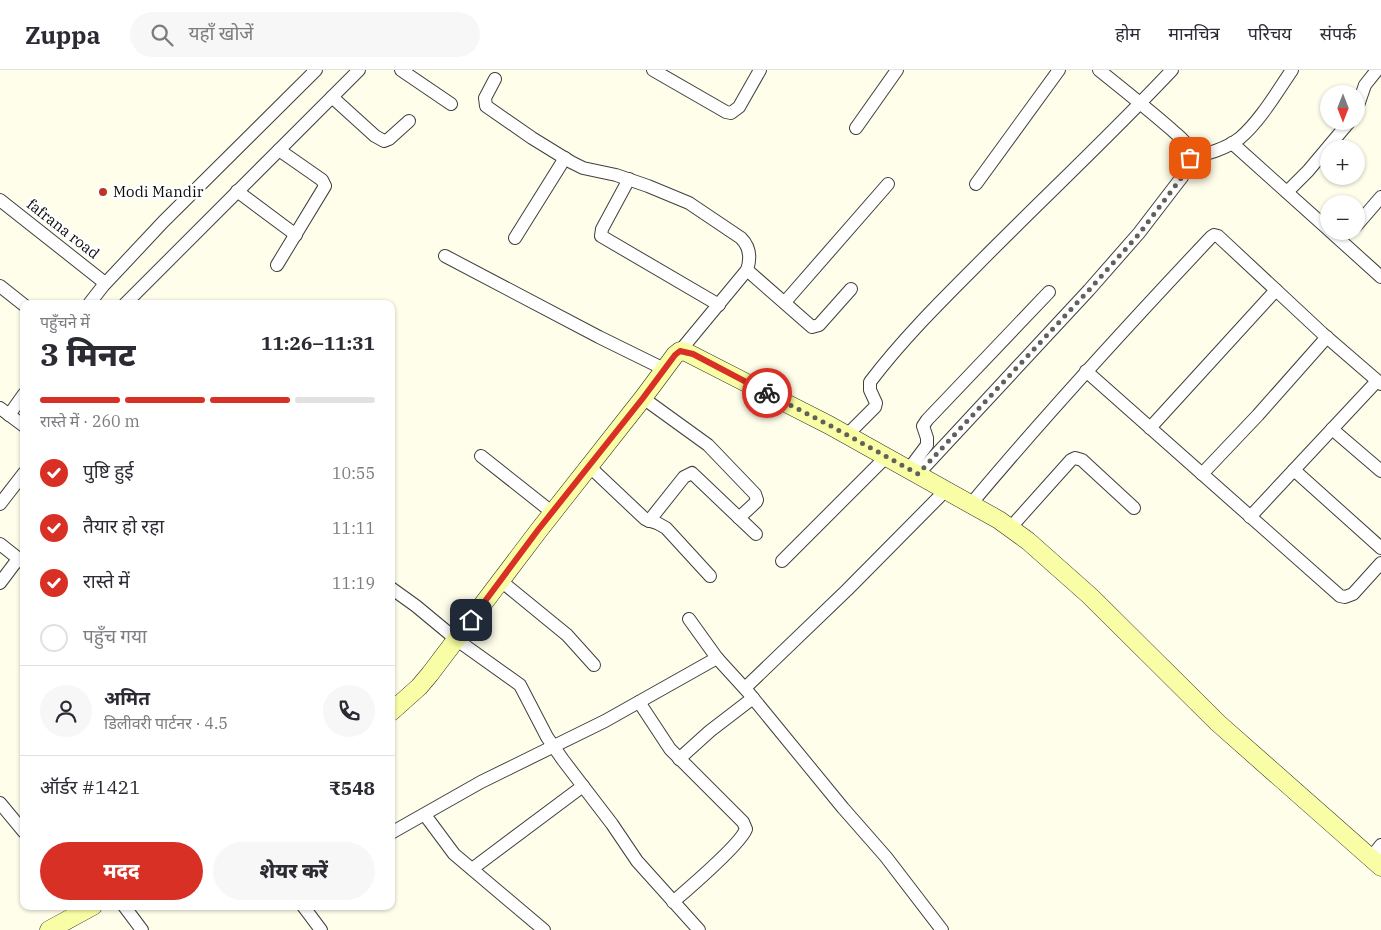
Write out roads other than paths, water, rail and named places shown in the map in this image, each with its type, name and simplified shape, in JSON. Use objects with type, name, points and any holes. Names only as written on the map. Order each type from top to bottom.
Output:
[{"type":"street","points":[[92,300],[105,283],[163,222],[316,70]]},
{"type":"street","points":[[129,300],[359,70]]},
{"type":"street","points":[[401,70],[451,104]]},
{"type":"street","points":[[653,70],[726,112],[731,113],[739,107],[760,70]]},
{"type":"street","points":[[856,128],[897,70]]},
{"type":"street","points":[[976,184],[1059,70]]},
{"type":"street","points":[[914,472],[1089,290],[1139,234],[1182,177],[1190,158],[1188,146],[1140,103],[1099,70]]},
{"type":"street","points":[[852,438],[876,403],[870,390],[870,382],[914,330],[1003,238],[1172,70]]},
{"type":"street","points":[[1190,158],[1205,154],[1240,138],[1254,123],[1292,70]]},
{"type":"street","points":[[1365,85],[1377,70]]},
{"type":"street","points":[[395,708],[418,687],[457,640],[664,369],[747,270],[750,256],[747,244],[742,238],[689,203],[629,179],[583,168],[486,106],[485,98],[495,79]]},
{"type":"street","points":[[332,97],[375,136],[384,141],[389,139],[409,121]]},
{"type":"street","points":[[1287,192],[1308,171],[1342,130]]},
{"type":"street","points":[[1232,143],[1320,222]]},
{"type":"street","points":[[277,265],[324,189],[325,184],[279,150]]},
{"type":"street","points":[[515,238],[565,158]]},
{"type":"street","points":[[629,179],[602,229],[601,236],[719,305]]},
{"type":"street","points":[[785,302],[888,184]]},
{"type":"street","points":[[237,191],[296,235]]},
{"type":"street","points":[[1365,216],[1381,197]]},
{"type":"street","name":"fafrana road","points":[[0,200],[105,283]]},
{"type":"street","points":[[971,504],[1031,433],[1212,235],[1218,236],[1379,383],[1332,429],[1250,518]]},
{"type":"street","points":[[1340,240],[1381,277]]},
{"type":"street","points":[[445,256],[599,338],[664,369]]},
{"type":"street","points":[[747,270],[814,328],[819,325],[851,289]]},
{"type":"street","points":[[0,286],[20,302]]},
{"type":"street","points":[[1150,428],[1276,290]]},
{"type":"street","points":[[914,472],[927,445],[923,426],[926,420],[1049,292]]},
{"type":"street","points":[[1202,474],[1258,415],[1327,337]]},
{"type":"street","points":[[680,351],[693,354],[852,438],[1011,527],[1090,596],[1218,723],[1377,857]]},
{"type":"street","points":[[1086,372],[1340,596],[1345,597],[1353,594],[1381,563]]},
{"type":"street","points":[[20,398],[5,412],[20,423]]},
{"type":"street","points":[[643,398],[708,445],[755,494],[756,502],[740,518]]},
{"type":"street","points":[[1332,429],[1381,471]]},
{"type":"street","points":[[481,456],[553,513]]},
{"type":"street","points":[[782,561],[886,457]]},
{"type":"street","points":[[1011,527],[1075,458],[1082,460],[1134,508]]},
{"type":"street","points":[[590,467],[641,516],[666,528],[710,576]]},
{"type":"street","points":[[1294,470],[1381,548]]},
{"type":"street","points":[[648,521],[684,477],[690,473],[695,475],[756,534]]},
{"type":"street","points":[[0,504],[20,478]]},
{"type":"street","points":[[680,759],[749,693],[946,490]]},
{"type":"street","points":[[0,544],[20,560]]},
{"type":"street","points":[[0,583],[20,562]]},
{"type":"street","points":[[501,581],[567,635],[594,665]]},
{"type":"street","points":[[395,591],[457,640],[520,685],[554,747],[637,861],[699,930]]},
{"type":"street","points":[[689,619],[717,658],[749,693],[843,808],[886,857],[942,930]]},
{"type":"street","points":[[395,831],[481,782],[554,747],[717,658]]},
{"type":"street","points":[[639,702],[670,749],[743,822],[746,829],[741,838],[728,852],[673,902]]},
{"type":"street","points":[[472,869],[583,786]]},
{"type":"street","points":[[0,803],[20,827]]},
{"type":"street","points":[[425,815],[454,854],[508,902],[544,930]]},
{"type":"street","points":[[49,930],[80,910]]},
{"type":"street","points":[[127,910],[142,930]]},
{"type":"street","points":[[306,910],[321,930]]},
{"type":"place","name":"Modi Mandir","points":[[103,192]]}]
